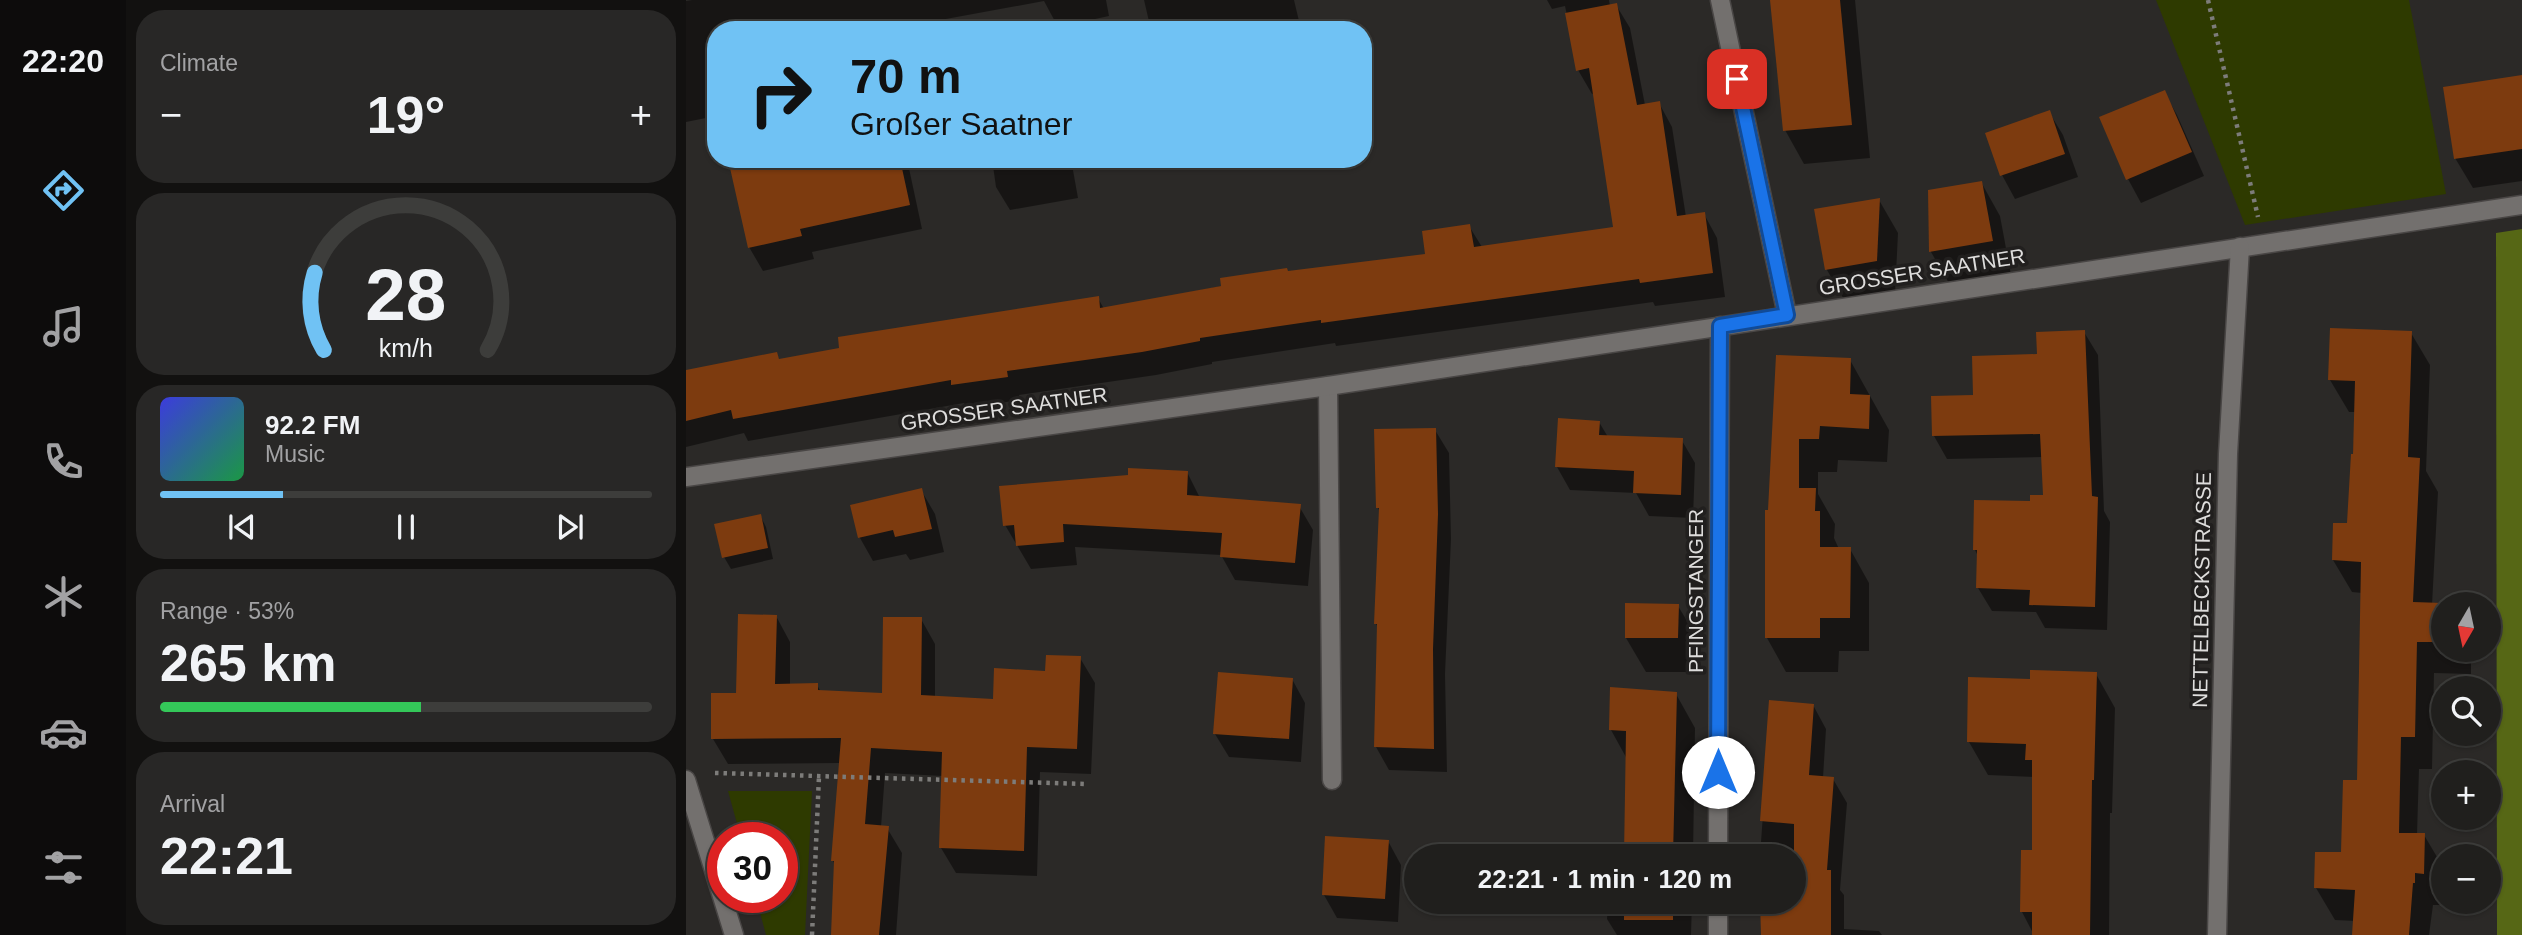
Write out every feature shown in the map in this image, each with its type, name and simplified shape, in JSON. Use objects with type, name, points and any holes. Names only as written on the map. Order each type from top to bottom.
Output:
[{"type":"street","points":[[1720,0],[1787,315]]},
{"type":"street","name":"GROSSER SAATNER","points":[[686,477],[1328,386],[2522,205]]},
{"type":"street","name":"NETTELBECKSTRASSE","points":[[2217,935],[2228,454],[2241,247]]},
{"type":"street","name":"PFINGSTANGER","points":[[1718,844],[1720,326]]},
{"type":"street","points":[[1328,386],[1332,780]]},
{"type":"street","points":[[686,780],[734,935]]},
{"type":"street","points":[[1718,914],[1718,935]]},
{"type":"path","points":[[2208,0],[2264,244]]},
{"type":"path","points":[[713,772],[1086,784]]},
{"type":"path","points":[[812,935],[819,776]]},
{"type":"green space","points":[[2156,0],[2409,0],[2446,194],[2245,225]]},
{"type":"green space","points":[[2522,229],[2522,935],[2497,935],[2497,914],[2501,914],[2501,844],[2497,844],[2497,830],[2501,830],[2501,760],[2497,760],[2497,746],[2501,746],[2501,676],[2497,676],[2497,662],[2501,662],[2501,592],[2497,592],[2496,233]]},
{"type":"green space","points":[[728,791],[812,791],[805,935],[766,935],[760,913],[798,913],[798,822],[737,822]]},
{"type":"building","points":[[1770,0],[1840,0],[1852,125],[1783,131]]},
{"type":"building","points":[[1617,3],[1637,105],[1660,101],[1677,216],[1705,212],[1713,273],[1640,283],[1639,279],[1321,323],[1321,320],[1200,338],[1200,341],[1142,352],[1007,371],[1008,377],[951,385],[951,380],[733,419],[731,410],[686,421],[686,370],[777,352],[779,359],[839,348],[838,337],[1099,296],[1100,308],[1221,286],[1220,278],[1287,268],[1288,271],[1425,254],[1422,231],[1470,224],[1474,247],[1613,227],[1589,68],[1576,71],[1565,13]]},
{"type":"building","points":[[2522,75],[2522,149],[2454,159],[2443,87]]},
{"type":"building","points":[[2165,90],[2192,152],[2126,180],[2099,117]]},
{"type":"building","points":[[2050,110],[2065,154],[2000,176],[1985,133]]},
{"type":"building","points":[[730,168],[902,168],[910,205],[800,229],[802,236],[748,248]]},
{"type":"building","points":[[1982,181],[1993,241],[1929,252],[1928,190]]},
{"type":"building","points":[[1880,198],[1877,261],[1825,270],[1814,209]]},
{"type":"building","points":[[2330,328],[2412,331],[2408,457],[2420,458],[2413,602],[2431,603],[2431,642],[2417,642],[2415,737],[2401,737],[2399,833],[2425,833],[2424,874],[2415,873],[2409,935],[2352,935],[2355,890],[2314,888],[2315,852],[2341,852],[2343,780],[2357,780],[2361,562],[2332,560],[2333,523],[2347,523],[2353,454],[2355,381],[2328,380]]},
{"type":"building","points":[[2085,330],[2092,496],[2098,497],[2095,607],[2029,605],[2030,590],[1976,588],[1977,550],[1973,550],[1974,500],[2030,501],[2030,495],[2043,495],[2040,434],[1932,436],[1931,396],[1973,395],[1972,356],[2037,354],[2036,332]]},
{"type":"building","points":[[1776,355],[1851,358],[1850,394],[1870,395],[1869,429],[1820,426],[1819,439],[1799,439],[1799,488],[1816,488],[1815,511],[1820,511],[1820,547],[1851,547],[1850,618],[1820,618],[1820,638],[1765,638],[1765,510],[1768,510]]},
{"type":"building","points":[[1558,418],[1600,421],[1599,435],[1683,438],[1681,495],[1633,493],[1634,471],[1555,467]]},
{"type":"building","points":[[1436,428],[1438,514],[1433,649],[1434,749],[1374,747],[1377,624],[1374,624],[1379,508],[1376,508],[1374,429]]},
{"type":"building","points":[[1128,468],[1188,471],[1187,495],[1301,504],[1295,563],[1220,557],[1222,533],[1063,524],[1064,542],[1016,546],[1014,525],[1003,526],[999,486],[1128,475]]},
{"type":"building","points":[[922,488],[932,529],[895,537],[893,530],[858,538],[850,505]]},
{"type":"building","points":[[761,514],[768,548],[722,558],[714,524]]},
{"type":"building","points":[[1625,603],[1679,604],[1678,638],[1625,638]]},
{"type":"building","points":[[738,614],[777,615],[775,684],[818,683],[818,690],[882,693],[883,617],[922,617],[921,695],[993,699],[994,668],[1045,671],[1046,655],[1081,656],[1077,749],[1027,747],[1024,851],[939,848],[942,752],[871,748],[865,824],[889,826],[879,935],[831,935],[834,861],[831,861],[841,738],[711,739],[711,693],[736,693]]},
{"type":"building","points":[[2030,670],[2097,672],[2092,780],[2090,935],[2032,935],[2032,912],[2020,912],[2021,850],[2032,850],[2032,760],[2025,760],[2026,744],[1967,742],[1968,677],[2030,679]]},
{"type":"building","points":[[1218,672],[1293,678],[1289,739],[1213,734]]},
{"type":"building","points":[[1610,687],[1677,692],[1673,844],[1624,844],[1626,731],[1609,730]]},
{"type":"building","points":[[1769,700],[1814,704],[1809,775],[1834,777],[1827,870],[1831,870],[1831,935],[1761,935],[1760,914],[1806,914],[1806,844],[1794,844],[1794,824],[1760,821]]},
{"type":"building","points":[[1325,836],[1389,840],[1385,899],[1322,895]]},
{"type":"building","points":[[1624,914],[1673,914],[1673,920],[1624,920]]},
{"type":"route","points":[[1718,772],[1720,326],[1787,315],[1737,79]]}]
